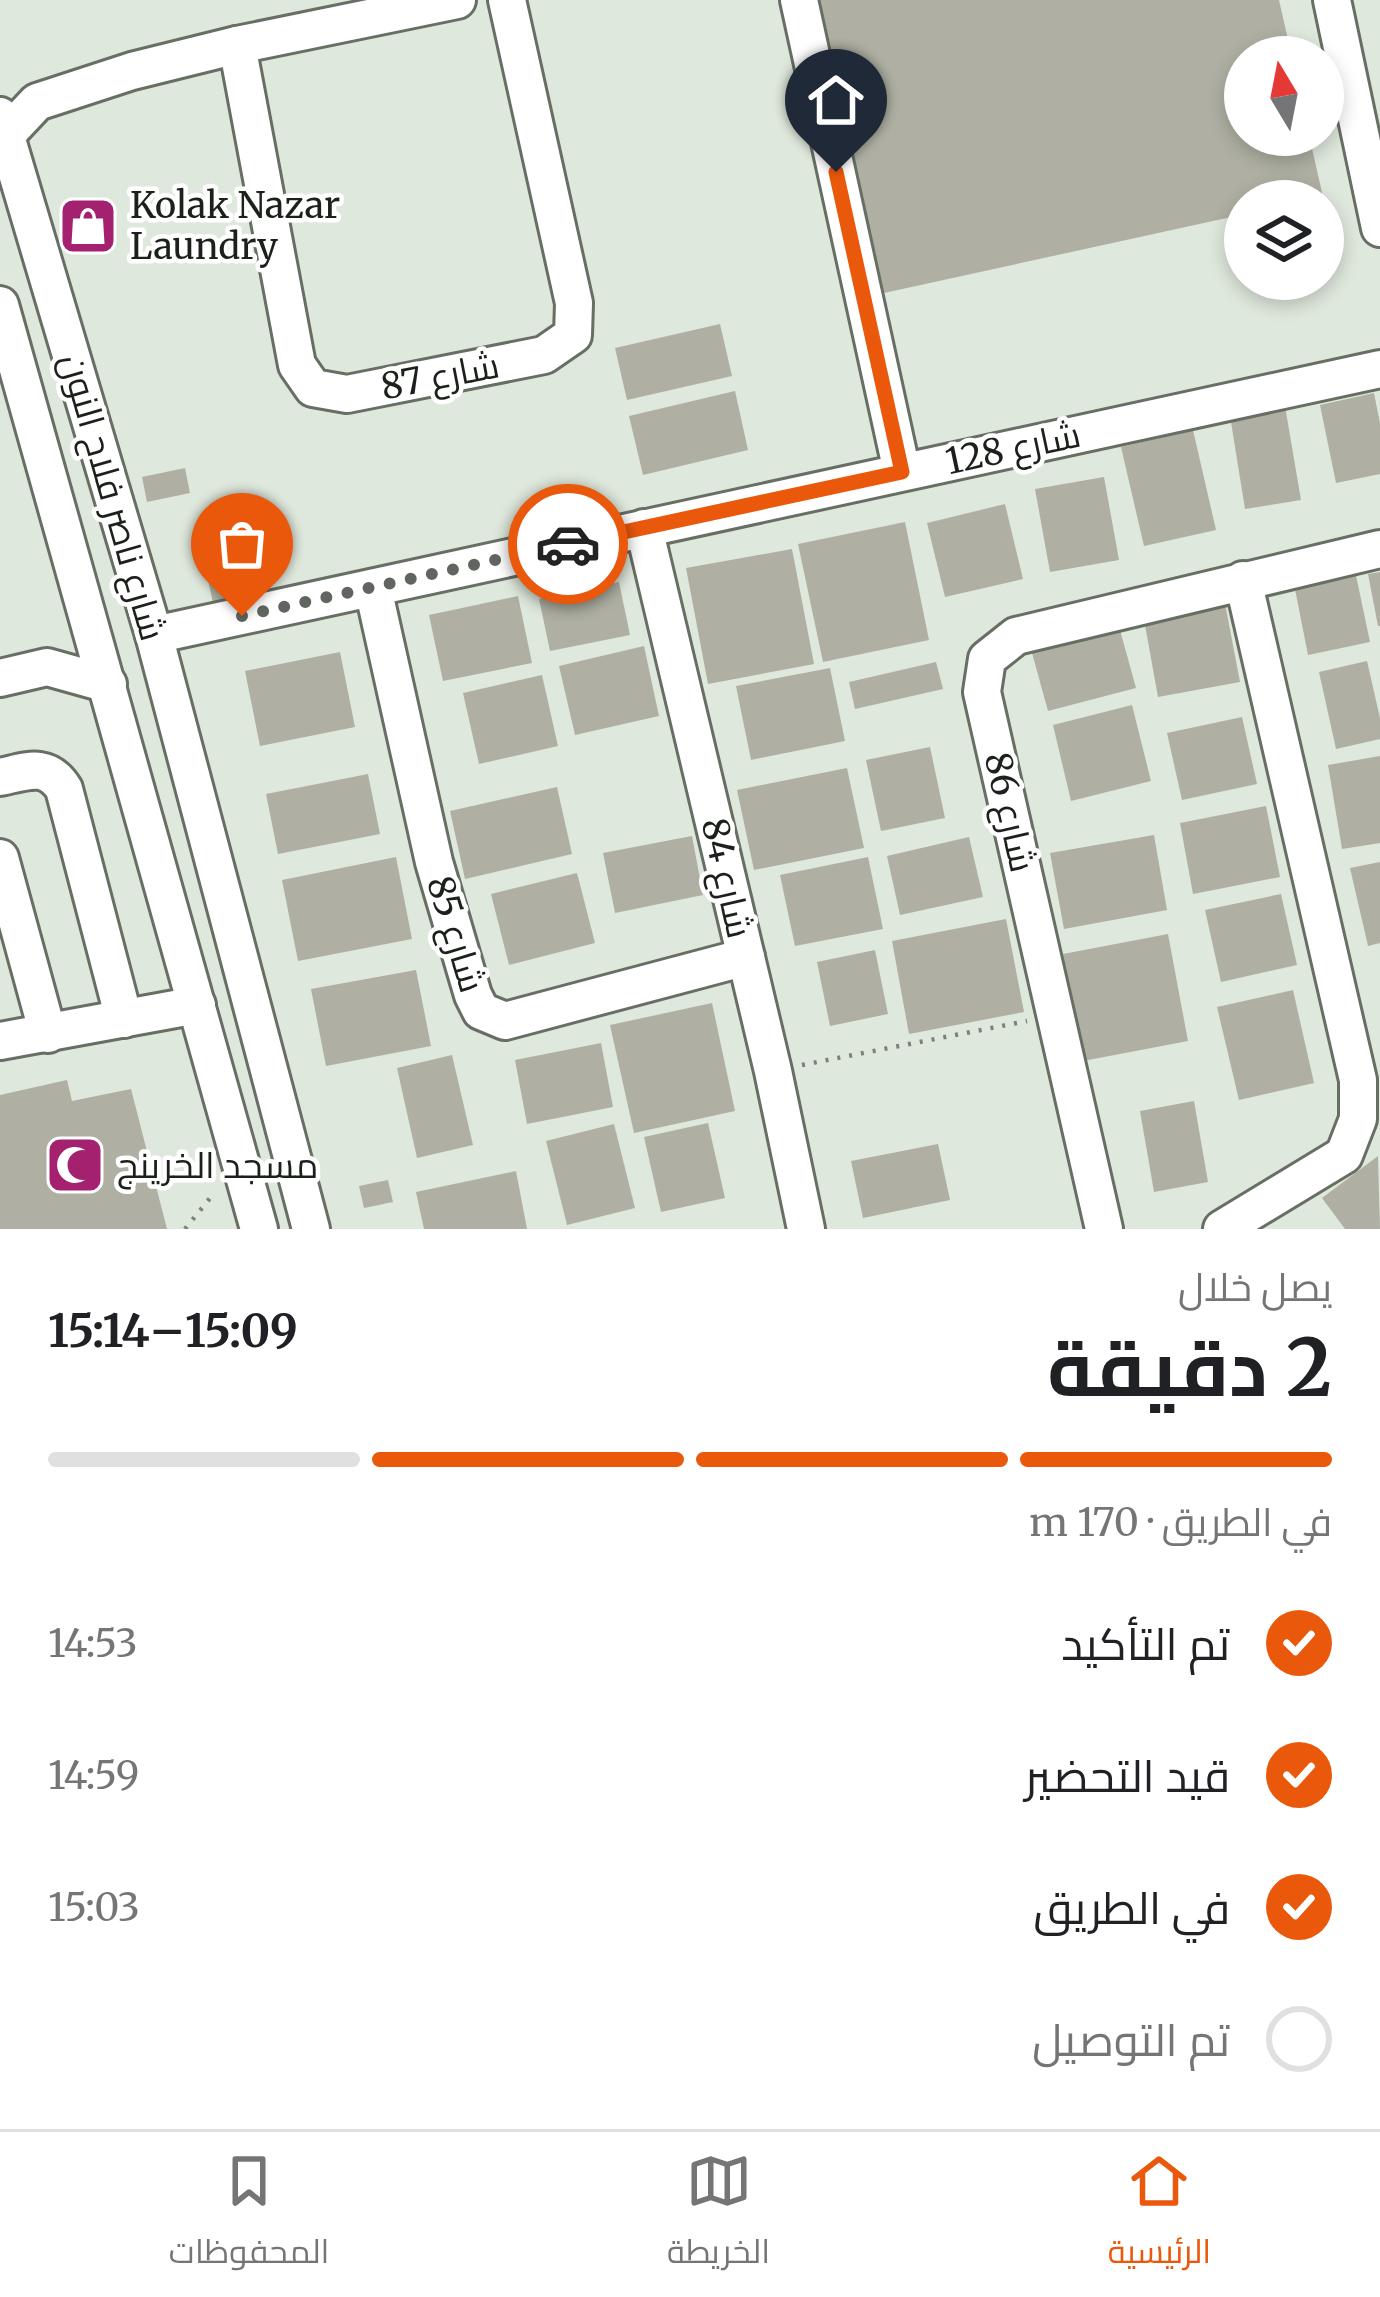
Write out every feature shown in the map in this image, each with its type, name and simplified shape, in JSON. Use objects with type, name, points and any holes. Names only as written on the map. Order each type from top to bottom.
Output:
[{"type":"street","points":[[3,125],[37,102],[133,71],[457,0]]},
{"type":"street","name":"شارع 87","points":[[237,45],[297,365],[313,388],[347,394],[544,355],[573,335],[574,303],[507,0]]},
{"type":"street","points":[[799,0],[902,472]]},
{"type":"street","points":[[1332,0],[1380,228]]},
{"type":"street","points":[[0,93],[37,102]]},
{"type":"street","name":"شارع ناصر فلاح النون","points":[[3,125],[154,635],[311,1229]]},
{"type":"street","name":"شارع ناصر فلاح النون","points":[[0,305],[259,1229]]},
{"type":"street","name":"شارع 128","points":[[154,635],[1380,369]]},
{"type":"street","name":"شارع 84","points":[[644,527],[806,1229]]},
{"type":"street","name":"شارع 86","points":[[1104,1229],[982,692],[987,659],[1016,636],[1380,549]]},
{"type":"street","points":[[1222,1229],[1344,1155],[1358,1118],[1358,1079],[1243,580]]},
{"type":"street","name":"شارع 85","points":[[373,588],[434,862],[481,1011],[505,1021],[746,957]]},
{"type":"street","points":[[47,667],[88,614]]},
{"type":"street","points":[[0,678],[47,667],[108,685]]},
{"type":"street","points":[[0,777],[39,768],[55,776],[64,790],[124,1019]]},
{"type":"street","points":[[0,858],[48,1034]]},
{"type":"street","points":[[0,1041],[196,1005]]},
{"type":"street","points":[[247,1183],[274,1191],[287,1186],[297,1169]]},
{"type":"path","points":[[773,1071],[1055,1016]]},
{"type":"path","points":[[185,1229],[209,1196],[247,1183]]},
{"type":"building","points":[[819,0],[1279,0],[1287,36],[1224,36],[1224,156],[1314,156],[1319,180],[1224,180],[1224,219],[884,293]]},
{"type":"building","name":"Kolak Nazar Laundry","points":[[96,214],[101,233],[79,239],[74,220]]},
{"type":"building","points":[[720,324],[732,376],[627,400],[615,348]]},
{"type":"building","points":[[735,391],[748,450],[643,475],[629,416]]},
{"type":"building","points":[[1374,393],[1380,423],[1380,474],[1336,483],[1320,405]]},
{"type":"building","points":[[1285,406],[1301,500],[1245,509],[1230,416]]},
{"type":"building","points":[[1193,430],[1216,530],[1144,546],[1121,447]]},
{"type":"building","points":[[185,468],[190,493],[147,502],[142,477]]},
{"type":"building","points":[[1104,477],[1119,560],[1050,572],[1035,489]]},
{"type":"building","points":[[1005,504],[1023,579],[945,597],[927,523]]},
{"type":"building","points":[[905,522],[929,640],[823,662],[798,544]]},
{"type":"building","points":[[792,549],[814,664],[708,684],[686,568]]},
{"type":"building","points":[[1354,566],[1370,642],[1308,655],[1293,579]]},
{"type":"building","points":[[244,567],[251,594],[213,603],[207,575]]},
{"type":"building","points":[[1380,572],[1380,626],[1378,626],[1368,574]]},
{"type":"building","points":[[619,582],[630,635],[550,651],[539,599]]},
{"type":"building","points":[[518,596],[532,663],[443,681],[429,615]]},
{"type":"building","points":[[1224,598],[1240,682],[1158,697],[1143,614]]},
{"type":"building","points":[[1120,630],[1136,688],[1048,711],[1032,653]]},
{"type":"building","points":[[644,646],[659,716],[575,735],[559,666]]},
{"type":"building","points":[[340,652],[355,727],[260,746],[245,671]]},
{"type":"building","points":[[1367,661],[1380,739],[1336,749],[1319,672]]},
{"type":"building","points":[[936,662],[943,689],[855,709],[849,682]]},
{"type":"building","points":[[830,668],[845,741],[751,760],[736,686]]},
{"type":"building","points":[[542,675],[558,746],[479,764],[463,693]]},
{"type":"building","points":[[1132,705],[1151,781],[1071,801],[1053,725]]},
{"type":"building","points":[[1242,717],[1257,784],[1182,800],[1167,733]]},
{"type":"building","points":[[930,747],[945,818],[881,831],[866,760]]},
{"type":"building","points":[[1380,756],[1380,843],[1342,849],[1328,765]]},
{"type":"building","points":[[847,768],[864,848],[754,870],[737,790]]},
{"type":"building","points":[[368,774],[380,834],[278,854],[266,794]]},
{"type":"building","points":[[557,787],[572,854],[465,879],[450,811]]},
{"type":"building","points":[[1266,806],[1280,877],[1193,894],[1180,823]]},
{"type":"building","points":[[1154,835],[1167,910],[1064,929],[1050,853]]},
{"type":"building","points":[[692,836],[703,895],[615,913],[603,853]]},
{"type":"building","points":[[969,837],[983,897],[900,915],[887,856]]},
{"type":"building","points":[[396,857],[412,939],[298,961],[282,880]]},
{"type":"building","points":[[868,857],[883,929],[795,946],[780,875]]},
{"type":"building","points":[[1380,862],[1380,943],[1368,946],[1350,868]]},
{"type":"building","points":[[577,873],[595,943],[509,965],[491,894]]},
{"type":"building","points":[[1281,894],[1297,965],[1221,982],[1205,910]]},
{"type":"building","points":[[1006,919],[1024,1012],[909,1034],[892,941]]},
{"type":"building","points":[[1168,934],[1188,1041],[1083,1061],[1063,954]]},
{"type":"building","points":[[875,950],[888,1014],[830,1026],[817,962]]},
{"type":"building","points":[[416,970],[431,1046],[326,1066],[311,989]]},
{"type":"building","points":[[1293,990],[1314,1083],[1239,1100],[1217,1007]]},
{"type":"building","points":[[712,1003],[735,1111],[634,1133],[610,1025]]},
{"type":"building","points":[[601,1043],[613,1107],[527,1124],[515,1060]]},
{"type":"building","points":[[452,1055],[473,1145],[417,1158],[397,1068]]},
{"type":"building","name":"مسجد الخرينج","points":[[67,1080],[72,1101],[131,1089],[167,1229],[0,1229],[0,1095]]},
{"type":"building","points":[[1194,1101],[1208,1182],[1154,1192],[1140,1111]]},
{"type":"building","points":[[708,1123],[725,1198],[661,1212],[644,1137]]},
{"type":"building","points":[[614,1124],[635,1208],[567,1225],[546,1141]]},
{"type":"building","points":[[938,1144],[950,1200],[863,1218],[851,1161]]},
{"type":"building","points":[[1378,1156],[1380,1229],[1345,1229],[1322,1198]]},
{"type":"building","points":[[516,1171],[527,1229],[424,1229],[416,1192]]},
{"type":"building","points":[[388,1180],[393,1202],[364,1208],[359,1186]]},
{"type":"way so far","points":[[242,616],[568,544]]},
{"type":"place","name":"Kolak Nazar Laundry","points":[[88,226]]},
{"type":"place","name":"مسجد الخرينج","points":[[75,1165]]},
{"type":"route","points":[[568,544],[902,472],[836,172]]}]
